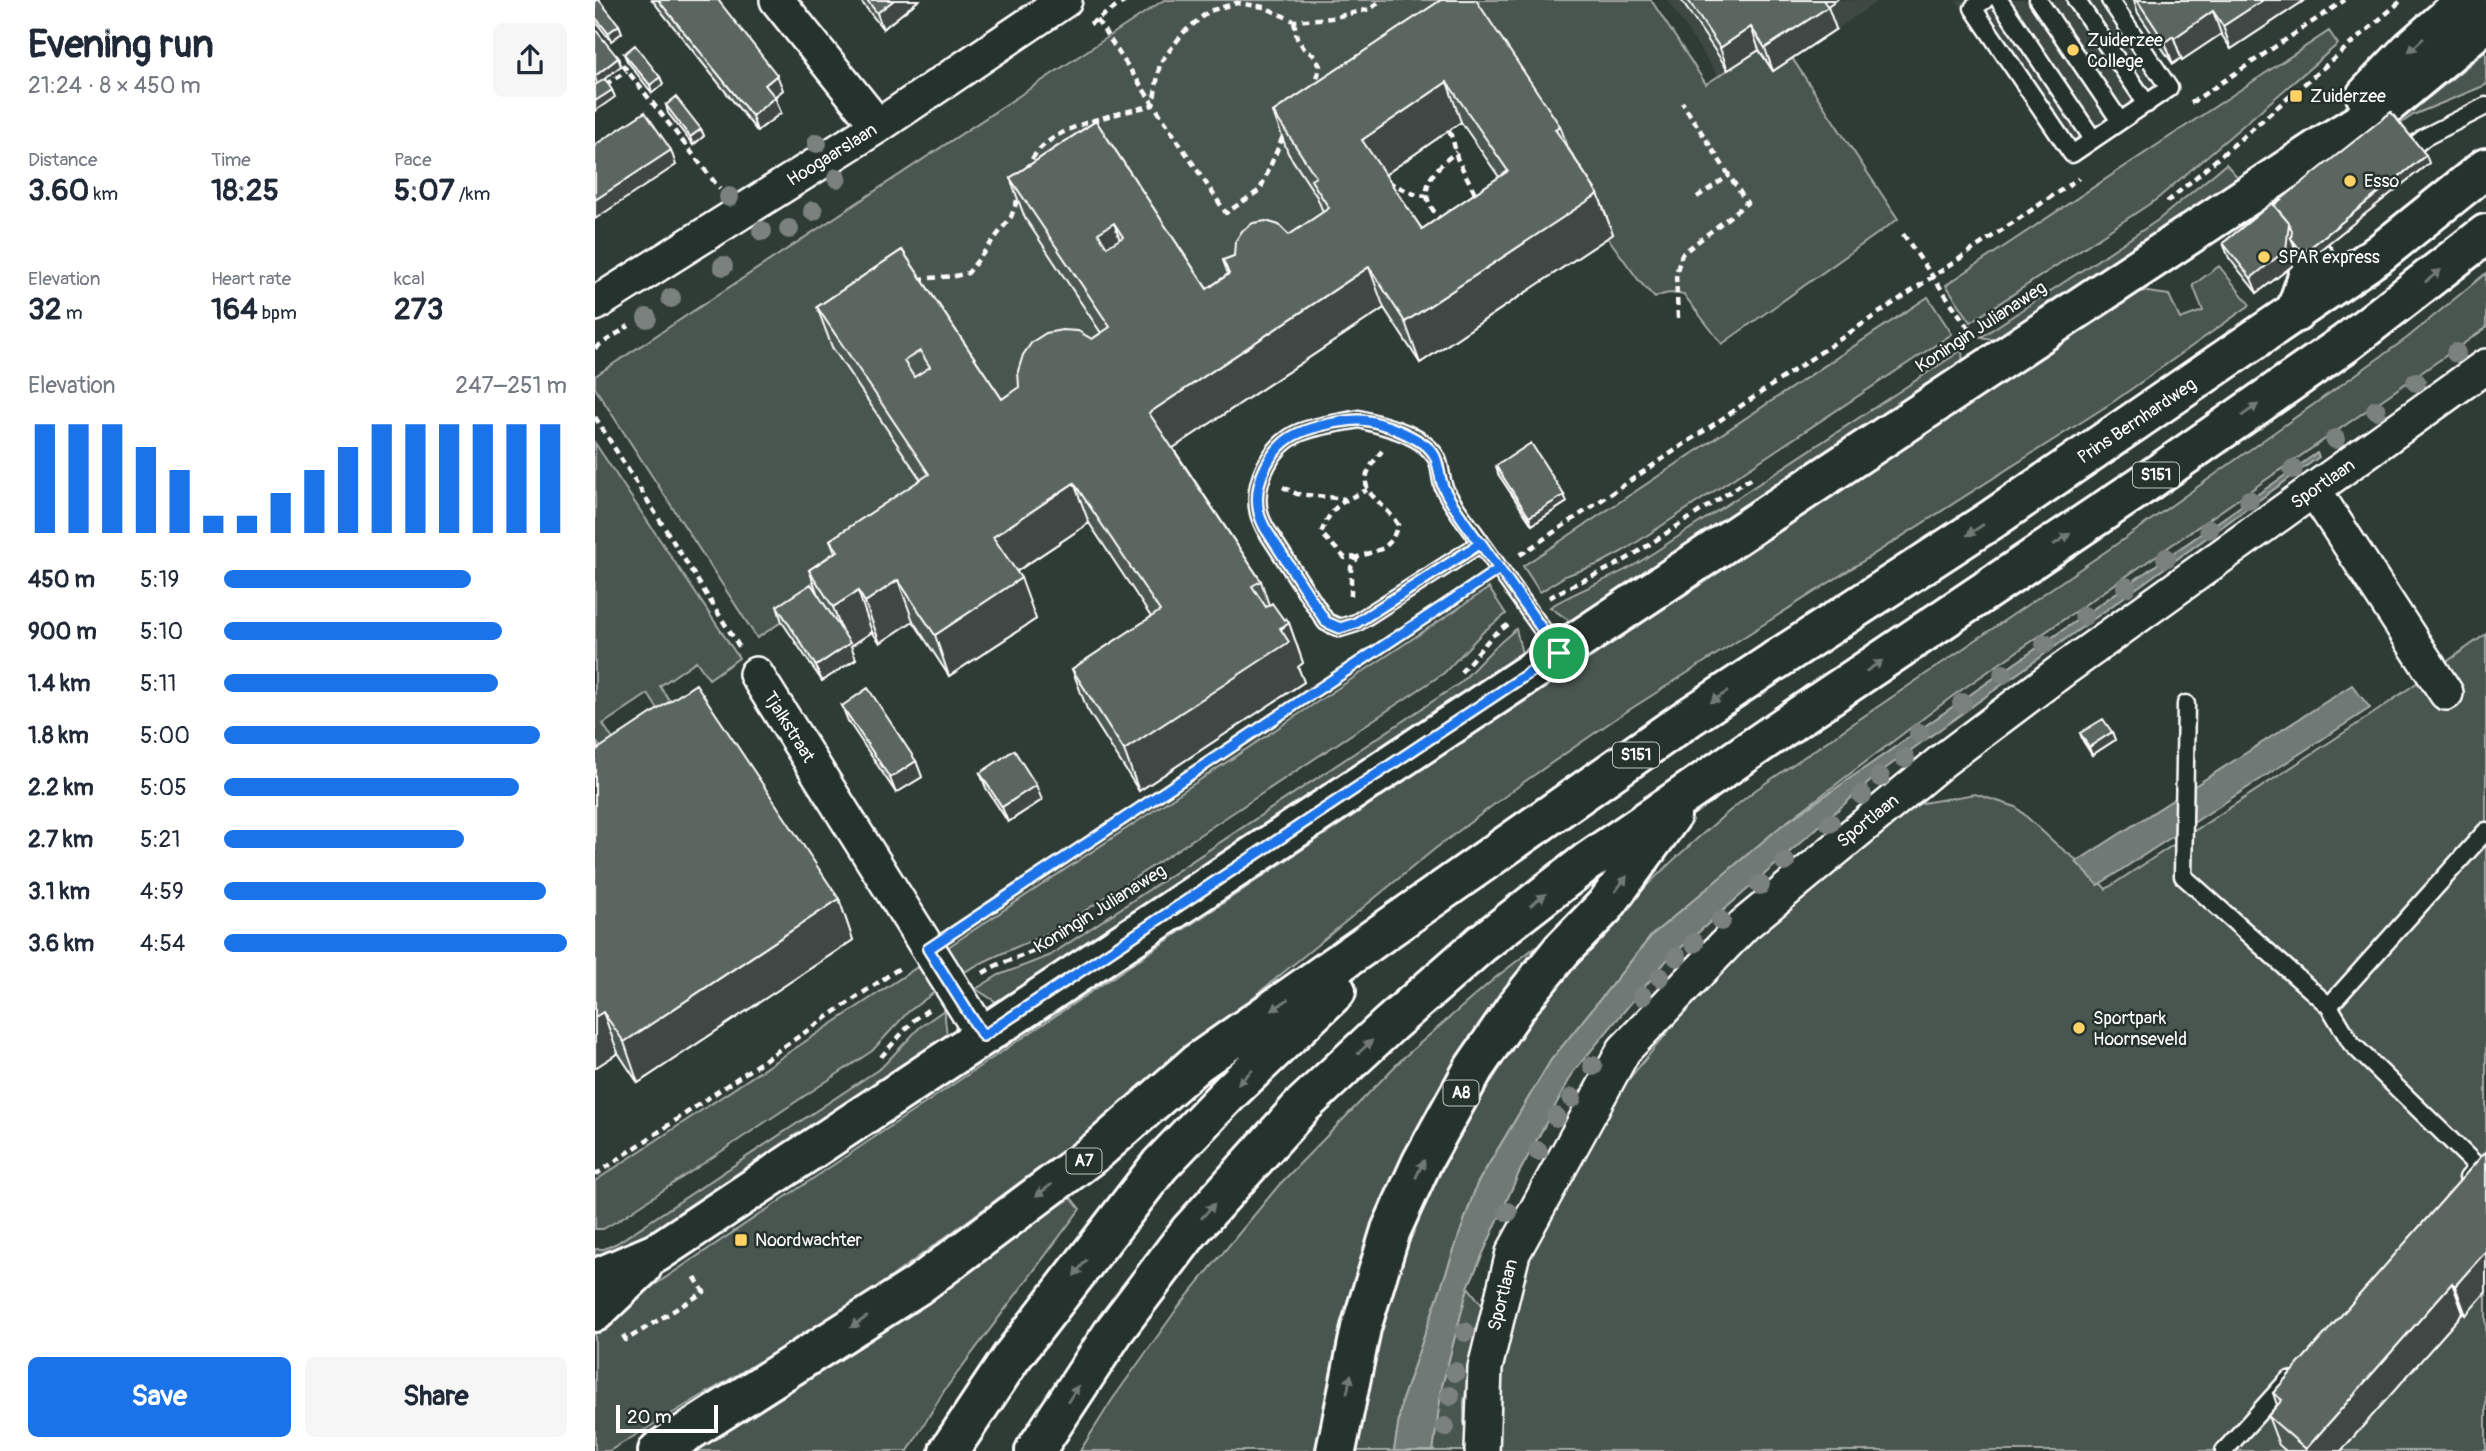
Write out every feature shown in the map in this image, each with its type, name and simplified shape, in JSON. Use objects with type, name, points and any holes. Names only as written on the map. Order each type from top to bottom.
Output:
[{"type":"main road","points":[[2324,145],[2410,49],[2469,0]]},
{"type":"main road","points":[[595,1312],[656,1253],[2324,145],[2378,112],[2486,20]]},
{"type":"main road","name":"Prins Bernhardweg","points":[[1497,853],[1688,718],[1991,520],[2295,313],[2379,254],[2486,168]]},
{"type":"main road","name":"S151","points":[[1691,789],[2141,486],[2335,351],[2486,234]]},
{"type":"main road","points":[[2295,313],[2316,253]]},
{"type":"main road","points":[[1035,1451],[1114,1331],[1189,1232],[1303,1105],[1481,944],[1587,862],[1691,789]]},
{"type":"main road","name":"A8","points":[[1336,1451],[1365,1316],[1391,1230],[1422,1162],[1474,1068],[1518,1004],[1561,951],[1605,906],[1691,789]]},
{"type":"main road","points":[[949,1451],[1011,1358],[1160,1165],[1302,1021],[1497,853]]},
{"type":"main road","name":"A7","points":[[658,1451],[916,1286],[1097,1151],[1197,1063],[1497,853]]},
{"type":"main road","points":[[595,1279],[656,1253]]},
{"type":"street","points":[[777,0],[878,126]]},
{"type":"street","name":"Hoogaarslaan","points":[[595,304],[878,126],[1065,0]]},
{"type":"street","points":[[2469,0],[2486,20]]},
{"type":"street","name":"Sportlaan","points":[[1482,1451],[1485,1368],[1513,1253],[1624,1050],[1744,925],[1943,761],[2064,668],[2486,366]]},
{"type":"street","points":[[2314,490],[2447,693]]},
{"type":"street","name":"Tjalkstraat","points":[[756,674],[983,1036]]},
{"type":"lane","points":[[1985,0],[1973,8],[2072,154],[2169,88],[2110,0]]},
{"type":"lane","points":[[1999,0],[2093,139]]},
{"type":"lane","points":[[2038,0],[2120,121]]},
{"type":"lane","points":[[2076,0],[2147,104]]},
{"type":"lane","points":[[2383,170],[2425,137],[2486,106]]},
{"type":"lane","points":[[1481,543],[1356,623],[1340,628],[1326,622],[1265,528],[1258,512],[1259,486],[1264,467],[1279,447],[1298,433],[1359,419],[1388,426],[1425,444],[1438,459],[1439,474],[1445,489],[1559,653]]},
{"type":"lane","points":[[2186,704],[2183,876],[2329,1006],[2351,1043],[2478,1167],[2460,1187]]},
{"type":"lane","points":[[2329,1006],[2486,831]]},
{"type":"lane","points":[[2224,1451],[2297,1370]]},
{"type":"path","points":[[1153,105],[1160,63],[1183,33],[1209,11],[1237,3],[1264,7],[1294,21],[1331,18],[1370,9],[1382,0]]},
{"type":"path","points":[[2185,107],[2345,0]]},
{"type":"path","points":[[2164,205],[2402,0]]},
{"type":"path","points":[[1097,20],[1226,213],[1260,190],[1283,135],[1290,128]]},
{"type":"path","points":[[1294,21],[1297,37],[1305,50],[1314,55],[1320,66],[1314,91]]},
{"type":"path","points":[[611,50],[738,213]]},
{"type":"path","points":[[595,90],[627,70]]},
{"type":"path","points":[[1678,318],[1676,274],[1682,254],[1748,203],[1682,102]]},
{"type":"path","points":[[1026,173],[1029,164],[1046,142],[1113,113],[1153,105]]},
{"type":"path","points":[[1449,131],[1478,200]]},
{"type":"path","points":[[1445,223],[1428,205],[1426,196],[1429,182],[1435,172],[1456,152]]},
{"type":"path","points":[[1697,197],[1730,175]]},
{"type":"path","points":[[595,1175],[2081,176]]},
{"type":"path","points":[[1380,178],[1414,194],[1426,196]]},
{"type":"path","points":[[912,285],[920,278],[968,273],[1011,217],[1020,192]]},
{"type":"path","points":[[1903,234],[1972,333]]},
{"type":"path","name":"Koningin Julianaweg","points":[[1961,341],[1984,326]]},
{"type":"path","name":"Tjalkstraat","points":[[595,417],[756,674]]},
{"type":"path","points":[[1367,490],[1346,499],[1329,514],[1321,533],[1345,558],[1358,557],[1384,548],[1392,540],[1398,525],[1391,513],[1367,490],[1366,477],[1375,459],[1395,439],[1409,436]]},
{"type":"path","points":[[1271,458],[1279,483],[1285,489],[1297,494],[1346,499]]},
{"type":"path","points":[[1461,673],[1492,636],[1529,611],[1569,585],[1610,569],[1756,475]]},
{"type":"path","points":[[1356,623],[1351,598],[1351,567],[1358,557]]},
{"type":"path","name":"Koningin Julianaweg","points":[[871,1064],[882,1056],[914,1020],[954,990],[995,966],[1042,949],[1054,941]]},
{"type":"shaded area","points":[[1164,0],[1651,0],[1706,84],[1759,50],[1773,71],[1792,58],[1898,219],[1722,344],[1684,295],[1669,293],[1655,298],[1640,282],[1608,238],[1613,234],[1481,25],[1288,153],[1331,217],[1238,301],[1026,218],[1125,368],[1033,412],[833,347],[944,515],[757,638],[595,388],[595,376]]},
{"type":"shaded area","points":[[1667,0],[1879,0],[1735,101]]},
{"type":"shaded area","name":"Zuiderzee College","points":[[1956,0],[2152,0],[2131,13],[2181,88],[2066,164]]},
{"type":"shaded area","points":[[2329,31],[2338,44],[2157,199],[1971,322],[1946,285]]},
{"type":"shaded area","points":[[2486,51],[2486,85],[2413,115],[2399,125],[2394,120],[2431,96]]},
{"type":"shaded area","points":[[2226,164],[2241,181],[2000,341],[1981,337],[2158,220]]},
{"type":"shaded area","points":[[2219,266],[2250,305],[2113,402],[1618,717],[1524,782],[1436,848],[1088,1132],[849,1308],[609,1451],[595,1451],[595,1325],[1595,653],[2140,291],[2169,295],[2180,319],[2203,311],[2193,285]]},
{"type":"shaded area","points":[[2486,273],[2486,328],[1954,695],[1780,827],[1652,935],[1551,1060],[1477,1184],[1402,1400],[1394,1451],[1355,1451],[1377,1336],[1405,1253],[1440,1173],[1482,1097],[1542,1005],[1585,950],[1631,902],[1703,833],[1754,791],[2127,537],[2407,338]]},
{"type":"shaded area","points":[[1928,297],[1952,334],[1625,550],[1599,564],[1565,576],[1540,592],[1523,566]]},
{"type":"shaded area","points":[[1962,350],[1963,366],[1574,624],[1550,607],[1638,563]]},
{"type":"shaded area","points":[[595,443],[739,658],[709,679],[696,661],[660,686],[673,706],[661,714],[648,694],[603,724],[614,741],[602,749],[595,740]]},
{"type":"shaded area","points":[[2317,453],[2319,457],[1882,771],[1667,960],[1574,1071],[1519,1173],[1468,1287],[1442,1386],[1433,1451],[1394,1451],[1402,1400],[1477,1184],[1551,1060],[1652,935],[1780,827]]},
{"type":"shaded area","points":[[1489,588],[1506,614],[1483,632],[1444,673],[1065,924],[961,974],[945,949]]},
{"type":"shaded area","points":[[1516,629],[1523,658],[1001,1005],[976,989],[999,975],[1049,956],[1460,683]]},
{"type":"shaded area","name":"Sportpark Hoornseveld","points":[[2486,634],[2486,1451],[1433,1451],[1442,1386],[1468,1287],[1482,1305],[1464,1401],[1464,1424],[1513,1296],[1557,1194],[1614,1097],[1729,958],[1911,805],[1975,794],[2016,807],[2083,865],[2106,889],[2377,711]]},
{"type":"shaded area","points":[[2352,685],[2370,708],[2098,885],[2076,862]]},
{"type":"shaded area","points":[[1564,925],[1483,1018],[1429,1105],[1385,1194],[1343,1315],[1315,1451],[1080,1451],[1112,1400],[1179,1306],[1279,1185],[1403,1058],[1495,978]]},
{"type":"shaded area","points":[[919,966],[936,991],[908,1012],[872,1051],[617,1221],[603,1229],[595,1229],[595,1181]]},
{"type":"shaded area","points":[[944,1010],[947,1035],[950,1038],[659,1231],[595,1265],[595,1249],[604,1249],[617,1243],[882,1067],[920,1027]]},
{"type":"shaded area","points":[[1071,1198],[1080,1209],[944,1391],[908,1451],[693,1451]]},
{"type":"building","points":[[595,0],[599,0],[619,25],[608,33],[595,17]]},
{"type":"building","points":[[658,0],[718,0],[777,75],[765,85],[775,97],[752,116]]},
{"type":"building","points":[[867,0],[894,0],[877,13]]},
{"type":"building","points":[[1441,0],[1476,0],[1560,126],[1555,129],[1598,194],[1405,322],[1369,267],[1149,413],[1261,581],[1252,586],[1266,607],[1272,603],[1284,620],[1286,618],[1289,623],[1280,628],[1289,642],[1124,750],[1072,669],[1160,611],[1074,483],[993,537],[1021,578],[935,635],[898,580],[865,602],[858,591],[833,607],[809,570],[838,551],[830,540],[929,474],[817,307],[902,250],[1002,399],[1019,387],[1018,371],[1023,355],[1032,342],[1046,333],[1062,330],[1078,331],[1092,339],[1110,327],[1010,178],[1096,121],[1207,289],[1229,274],[1223,260],[1234,256],[1235,242],[1242,231],[1253,223],[1266,221],[1279,225],[1289,235],[1329,208],[1311,180],[1316,177],[1273,112]],"holes":[[[1447,82],[1508,171],[1422,229],[1362,140]],[[1114,223],[1123,237],[1107,247],[1098,233]],[[920,351],[930,367],[914,377],[904,361]]]},
{"type":"building","points":[[1688,0],[1823,0],[1828,7],[1765,48],[1751,27],[1720,48]]},
{"type":"building","points":[[2137,0],[2263,0],[2223,26],[2213,11],[2165,42]]},
{"type":"building","points":[[595,29],[618,58],[595,76]]},
{"type":"building","points":[[635,45],[660,77],[650,85],[624,54]]},
{"type":"building","points":[[605,79],[612,90],[595,101],[595,85]]},
{"type":"building","points":[[676,97],[701,129],[690,137],[666,105]]},
{"type":"building","points":[[645,112],[671,150],[595,200],[595,145]]},
{"type":"building","points":[[2391,112],[2426,155],[2303,253],[2291,238],[2289,223],[2274,205]]},
{"type":"building","points":[[2272,203],[2289,223],[2286,250],[2251,278],[2223,243]]},
{"type":"building","points":[[1531,443],[1564,495],[1529,517],[1496,466]]},
{"type":"building","points":[[811,584],[850,643],[816,666],[777,606]]},
{"type":"building","points":[[696,684],[839,899],[624,1042],[603,1012],[595,1017],[595,751]]},
{"type":"building","points":[[868,688],[916,761],[890,778],[842,706]]},
{"type":"building","points":[[2103,719],[2112,732],[2089,747],[2080,733]]},
{"type":"building","points":[[1014,750],[1036,785],[1002,807],[980,773]]},
{"type":"building","points":[[2486,1151],[2486,1251],[2455,1286],[2452,1283],[2306,1449],[2268,1416],[2282,1400],[2273,1393]]},
{"type":"place","name":"Zuiderzee College","points":[[2073,50]]},
{"type":"place","name":"Zuiderzee","points":[[2296,96]]},
{"type":"place","name":"Esso","points":[[2350,181]]},
{"type":"place","name":"SPAR express","points":[[2264,257]]},
{"type":"place","name":"Sportpark Hoornseveld","points":[[2079,1028]]},
{"type":"place","name":"Noordwachter","points":[[741,1240]]},
{"type":"route","points":[[1559,653],[983,1036],[928,949],[1499,569],[1481,543],[1445,489],[1439,474],[1438,459],[1425,444],[1388,426],[1359,419],[1298,433],[1279,447],[1264,467],[1259,486],[1258,512],[1265,528],[1326,622],[1340,628],[1356,623],[1481,543],[1559,653]]}]
